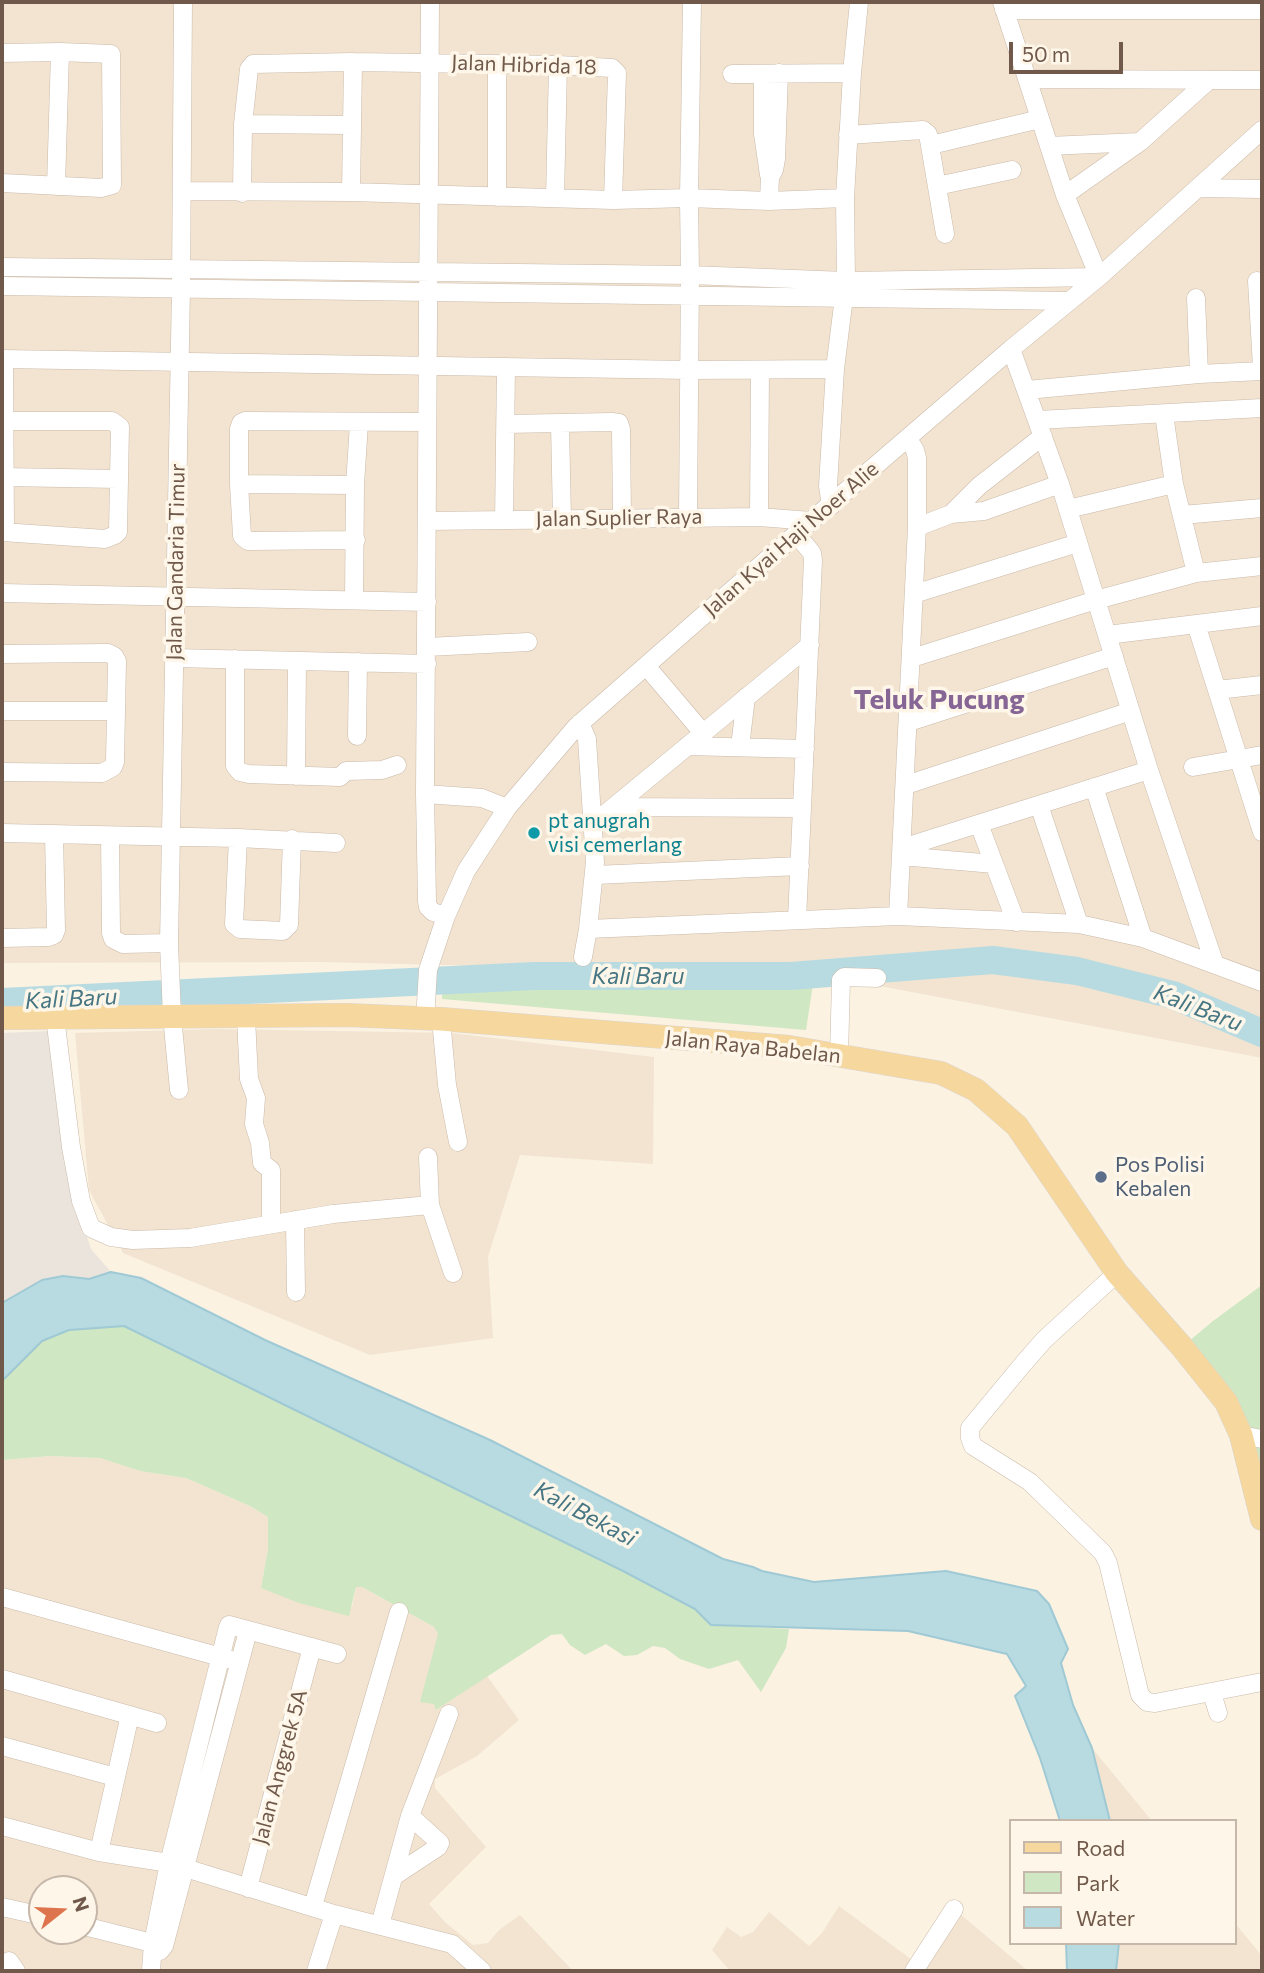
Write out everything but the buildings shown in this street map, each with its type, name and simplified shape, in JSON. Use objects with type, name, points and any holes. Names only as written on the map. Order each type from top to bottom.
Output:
[{"type":"main road","name":"Jalan Raya Babelan","points":[[2,1018],[347,1016],[433,1020],[789,1047],[941,1073],[976,1090],[1017,1126],[1117,1273],[1189,1355],[1252,1437],[1262,1519]]},
{"type":"street","name":"Jalan Gandaria Timur","points":[[179,1090],[169,943],[180,360],[183,2]]},
{"type":"street","points":[[430,2],[425,794],[428,908],[446,916]]},
{"type":"street","points":[[688,517],[692,2]]},
{"type":"street","points":[[831,506],[828,486],[835,369],[845,299],[845,198],[859,2]]},
{"type":"street","points":[[2,267],[690,275],[846,281],[1099,277],[1065,195],[1003,6],[1262,10]]},
{"type":"street","points":[[56,186],[60,52]]},
{"type":"street","points":[[2,53],[111,54],[112,185],[101,188],[2,183]]},
{"type":"street","points":[[351,192],[353,62]]},
{"type":"street","name":"Jalan Hibrida 18","points":[[243,124],[251,65],[353,62],[612,68],[617,73],[613,200]]},
{"type":"street","points":[[497,197],[498,65]]},
{"type":"street","points":[[555,198],[558,65]]},
{"type":"street","points":[[732,74],[852,73]]},
{"type":"street","points":[[769,201],[770,177],[776,159],[771,74]]},
{"type":"street","points":[[1028,79],[1262,80]]},
{"type":"street","points":[[1065,195],[1140,142],[1209,80]]},
{"type":"street","points":[[931,145],[1040,119]]},
{"type":"street","points":[[242,193],[243,124],[352,125]]},
{"type":"street","points":[[848,135],[923,130],[928,134],[945,234]]},
{"type":"street","name":"Jalan Kyai Haji Noer Alie","points":[[458,1142],[428,995],[428,970],[446,916],[466,871],[507,808],[580,723],[1011,349],[1099,277],[1262,130]]},
{"type":"street","points":[[1049,146],[1140,142]]},
{"type":"street","points":[[937,186],[1012,170]]},
{"type":"street","points":[[1198,188],[1262,190]]},
{"type":"street","points":[[182,191],[351,192],[613,200],[689,198],[769,201],[845,198]]},
{"type":"street","points":[[1027,390],[1262,369],[1256,281]]},
{"type":"street","points":[[2,286],[1069,301]]},
{"type":"street","points":[[1196,298],[1199,374]]},
{"type":"street","points":[[1011,349],[1060,484],[1149,770],[1214,962]]},
{"type":"street","points":[[4,421],[112,421],[117,424],[120,428],[118,532],[111,537],[3,532],[3,359],[689,370],[835,369]]},
{"type":"street","points":[[505,520],[506,367]]},
{"type":"street","points":[[759,517],[760,369]]},
{"type":"street","points":[[950,514],[1040,428],[1164,414],[1262,408]]},
{"type":"street","points":[[1164,414],[1174,484],[1196,573]]},
{"type":"street","points":[[356,540],[248,541],[241,533],[239,429],[245,421],[428,422]]},
{"type":"street","points":[[354,600],[355,485],[359,423]]},
{"type":"street","points":[[506,424],[618,424],[621,429],[622,518]]},
{"type":"street","points":[[560,424],[562,519]]},
{"type":"street","points":[[898,916],[917,527],[917,458],[908,439]]},
{"type":"street","points":[[5,477],[119,479]]},
{"type":"street","points":[[239,484],[355,485]]},
{"type":"street","points":[[917,527],[950,514],[984,511],[1060,484]]},
{"type":"street","points":[[1068,509],[1174,484]]},
{"type":"street","points":[[1182,515],[1262,508]]},
{"type":"street","name":"Jalan Suplier Raya","points":[[427,521],[759,517],[811,521]]},
{"type":"street","points":[[796,534],[812,553],[813,560],[797,920]]},
{"type":"street","points":[[914,594],[1078,543]]},
{"type":"street","points":[[912,658],[1096,600],[1196,573],[1262,566]]},
{"type":"street","points":[[2,593],[427,602]]},
{"type":"street","points":[[1107,635],[1262,616]]},
{"type":"street","points":[[1196,624],[1261,825]]},
{"type":"street","points":[[174,658],[358,662],[528,642]]},
{"type":"street","points":[[593,824],[810,645]]},
{"type":"street","points":[[2,654],[111,654],[117,661],[116,762],[110,770],[2,772]]},
{"type":"street","points":[[909,722],[1114,656]]},
{"type":"street","points":[[235,659],[235,766],[244,774],[340,777],[345,771],[382,770],[397,765]]},
{"type":"street","points":[[296,776],[297,661]]},
{"type":"street","points":[[357,736],[358,662]]},
{"type":"street","points":[[647,667],[703,733]]},
{"type":"street","points":[[1217,690],[1262,685]]},
{"type":"street","points":[[740,747],[746,697]]},
{"type":"street","points":[[2,711],[115,711]]},
{"type":"street","points":[[906,785],[1131,711]]},
{"type":"street","points":[[580,723],[587,739],[595,875],[583,957]]},
{"type":"street","points":[[687,746],[805,749]]},
{"type":"street","points":[[1193,767],[1262,755]]},
{"type":"street","points":[[902,852],[979,824],[1149,770]]},
{"type":"street","points":[[1094,787],[1143,938]]},
{"type":"street","points":[[425,794],[482,798],[507,808]]},
{"type":"street","points":[[1039,805],[1079,924]]},
{"type":"street","points":[[614,807],[802,807]]},
{"type":"street","points":[[979,824],[1016,922]]},
{"type":"street","points":[[2,833],[292,839],[336,843]]},
{"type":"street","points":[[2,938],[54,935],[54,834]]},
{"type":"street","points":[[110,836],[113,939],[123,944],[169,943]]},
{"type":"street","points":[[238,838],[234,924],[240,929],[282,931],[289,925],[292,839]]},
{"type":"street","points":[[902,852],[994,864]]},
{"type":"street","points":[[595,875],[800,866]]},
{"type":"street","points":[[588,929],[898,916],[1079,924],[1143,938],[1214,962],[1262,982]]},
{"type":"street","points":[[839,1056],[841,979],[877,978]]},
{"type":"street","points":[[55,1017],[71,1147],[81,1201],[91,1228],[111,1237],[133,1240],[190,1238],[333,1214],[430,1205]]},
{"type":"street","points":[[246,1018],[249,1079],[256,1098],[254,1124],[262,1163],[271,1170],[271,1224]]},
{"type":"street","points":[[428,1157],[430,1205],[453,1273]]},
{"type":"street","points":[[295,1220],[296,1292]]},
{"type":"street","points":[[1117,1273],[1037,1348],[970,1428],[970,1438],[973,1446],[1030,1482],[1103,1553],[1108,1563],[1140,1695],[1147,1702],[1155,1703],[1262,1682]]},
{"type":"street","points":[[2,1597],[238,1662]]},
{"type":"street","points":[[313,1906],[399,1612]]},
{"type":"street","points":[[155,1968],[219,1656],[229,1625],[337,1654]]},
{"type":"street","points":[[176,1866],[248,1631]]},
{"type":"street","name":"Jalan Anggrek 5A","points":[[248,1888],[312,1647]]},
{"type":"street","points":[[2,1679],[157,1723]]},
{"type":"street","points":[[1212,1693],[1218,1713]]},
{"type":"street","points":[[99,1852],[130,1714]]},
{"type":"street","points":[[380,1925],[410,1816],[449,1714]]},
{"type":"street","points":[[2,1746],[115,1777]]},
{"type":"street","points":[[394,1876],[440,1843],[410,1816]]},
{"type":"street","points":[[2,1826],[99,1852],[176,1866],[334,1914],[452,1944],[482,1971]]},
{"type":"street","points":[[2,1907],[28,1913]]},
{"type":"street","points":[[915,1971],[954,1909]]},
{"type":"street","points":[[316,1971],[334,1914]]},
{"type":"street","points":[[98,1930],[158,1945]]},
{"type":"shaded area","points":[[2,2],[1262,2],[1262,1058],[816,974],[320,962],[2,963]]},
{"type":"shaded area","points":[[217,1029],[452,1033],[654,1057],[653,1164],[520,1155],[488,1257],[493,1338],[370,1355],[123,1253],[89,1190],[75,1033]]},
{"type":"shaded area","points":[[50,1031],[74,1198],[91,1249],[111,1272],[89,1279],[63,1276],[42,1280],[2,1303],[2,1033]]},
{"type":"shaded area","points":[[50,1456],[100,1458],[140,1471],[186,1478],[250,1506],[268,1517],[268,1549],[261,1588],[352,1607],[356,1587],[362,1587],[434,1627],[438,1634],[436,1710],[487,1676],[519,1720],[477,1756],[435,1779],[435,1788],[486,1847],[429,1904],[445,1922],[473,1945],[488,1943],[499,1930],[520,1915],[573,1971],[2,1971],[3,1460]]},
{"type":"shaded area","points":[[1092,1748],[1150,1819],[1110,1819]]},
{"type":"shaded area","points":[[839,1906],[919,1965],[954,1909],[1028,1971],[730,1971],[712,1950],[727,1927],[741,1937],[753,1932],[769,1912],[809,1946],[822,1933]]},
{"type":"shaded area","points":[[1236,1924],[1262,1956],[1262,1971],[1116,1971],[1119,1945],[1236,1945]]},
{"type":"green space","points":[[813,984],[806,1030],[442,999],[443,986]]},
{"type":"green space","points":[[1262,1285],[1262,1478],[1241,1435],[1182,1347]]},
{"type":"green space","points":[[124,1326],[623,1571],[695,1609],[711,1625],[789,1629],[786,1648],[761,1692],[738,1660],[709,1669],[680,1659],[665,1648],[653,1646],[637,1655],[624,1656],[606,1644],[585,1655],[570,1645],[562,1634],[551,1635],[436,1710],[434,1704],[420,1702],[438,1634],[434,1627],[362,1587],[356,1587],[349,1616],[299,1603],[261,1588],[268,1549],[268,1517],[250,1506],[186,1478],[140,1471],[100,1458],[50,1456],[3,1460],[2,1463],[2,1381],[42,1341],[69,1330]]},
{"type":"water","name":"Kali Bekasi","points":[[111,1272],[141,1278],[265,1340],[490,1440],[723,1559],[814,1582],[946,1571],[1037,1591],[1049,1604],[1068,1649],[1061,1663],[1073,1705],[1092,1748],[1110,1819],[1059,1819],[1040,1758],[1015,1696],[1026,1686],[1007,1654],[908,1631],[711,1625],[695,1609],[623,1571],[124,1326],[69,1330],[42,1341],[2,1381],[2,1303],[42,1280],[63,1276],[89,1279]]},
{"type":"water","points":[[1066,1945],[1119,1945],[1116,1971],[1067,1971]]},
{"type":"waterway","name":"Kali Baru","points":[[2,1002],[534,976],[791,976],[993,960],[1077,971],[1173,995],[1262,1033]]},
{"type":"place","name":"pt anugrah visi cemerlang","points":[[534,833]]},
{"type":"place","name":"Pos Polisi Kebalen","points":[[1101,1177]]},
{"type":"district","name":"Teluk Pucung","points":[[939,700]]}]
